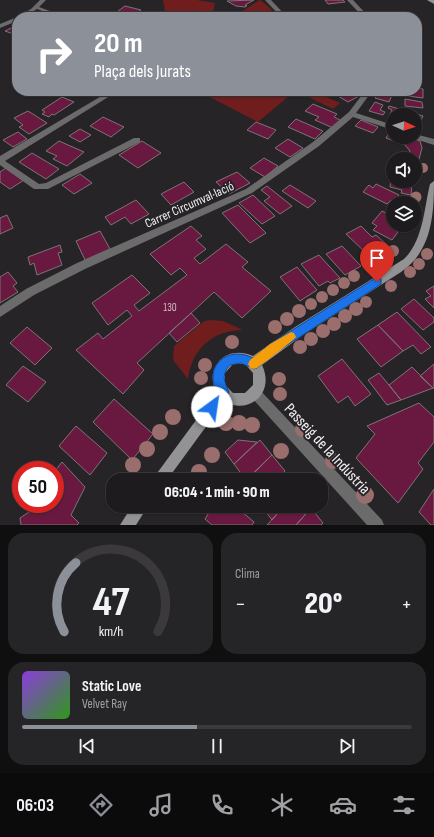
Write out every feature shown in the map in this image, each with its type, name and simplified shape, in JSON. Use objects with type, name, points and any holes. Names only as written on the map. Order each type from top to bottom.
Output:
[{"type":"main road","points":[[430,0],[434,2]]},
{"type":"main road","points":[[254,364],[274,347],[359,294],[406,262],[415,254],[426,221],[434,184]]},
{"type":"main road","points":[[238,358],[246,359],[254,364],[259,373],[260,380],[255,394],[249,398],[239,400],[232,399],[223,392],[218,380],[219,372],[223,364],[238,358]]},
{"type":"main road","points":[[164,473],[223,392]]},
{"type":"main road","points":[[127,525],[136,513]]},
{"type":"street","points":[[28,12],[43,0]]},
{"type":"street","points":[[268,0],[280,12]]},
{"type":"street","points":[[350,0],[361,12]]},
{"type":"street","points":[[35,7],[49,12]]},
{"type":"street","points":[[0,26],[12,21]]},
{"type":"street","points":[[107,96],[0,161],[37,187],[42,187],[48,186],[137,140]]},
{"type":"street","name":"Carrer Circumval·lació","points":[[0,312],[30,292],[81,266],[249,191],[316,144],[352,114],[365,96]]},
{"type":"street","points":[[352,114],[386,126]]},
{"type":"street","points":[[422,138],[434,142]]},
{"type":"street","name":"Passeig de la Indústria","points":[[255,394],[377,525]]},
{"type":"shaded area","points":[[163,0],[197,0],[215,3],[213,12],[165,12]]},
{"type":"shaded area","points":[[260,0],[273,12],[241,12]]},
{"type":"shaded area","points":[[208,96],[289,96],[258,122]]},
{"type":"shaded area","points":[[306,96],[324,96],[340,103],[333,109]]},
{"type":"shaded area","points":[[209,320],[223,321],[243,330],[222,333],[206,343],[199,350],[194,359],[190,368],[188,379],[173,360],[174,346],[203,322]]},
{"type":"building","points":[[254,0],[245,5],[247,6],[245,7],[236,6],[227,1]]},
{"type":"building","points":[[325,0],[343,0],[345,2],[328,4]]},
{"type":"building","points":[[125,6],[141,10],[138,12],[117,12]]},
{"type":"building","points":[[12,28],[12,34],[5,31]]},
{"type":"building","points":[[422,89],[423,98],[408,96],[422,96]]},
{"type":"building","points":[[338,96],[359,96],[348,102]]},
{"type":"building","points":[[376,96],[392,96],[389,102],[375,98]]},
{"type":"building","points":[[62,97],[74,102],[49,117],[42,114],[45,112],[42,110]]},
{"type":"building","points":[[405,99],[422,102],[423,108],[405,106]]},
{"type":"building","points":[[375,102],[383,105],[380,110],[385,112],[383,115],[369,111]]},
{"type":"building","points":[[313,104],[337,114],[334,117],[340,120],[333,128],[315,120],[319,117],[305,111]]},
{"type":"building","points":[[28,111],[47,123],[29,134],[19,127],[23,125],[14,118]]},
{"type":"building","points":[[103,117],[124,127],[111,137],[90,126]]},
{"type":"building","points":[[296,119],[323,131],[315,139],[288,127]]},
{"type":"building","points":[[361,120],[378,127],[373,133],[355,126]]},
{"type":"building","points":[[256,122],[276,130],[268,139],[247,130]]},
{"type":"building","points":[[80,129],[91,135],[80,142],[69,136]]},
{"type":"building","points":[[18,132],[27,139],[13,147],[3,140]]},
{"type":"building","points":[[288,139],[303,148],[290,157],[275,148]]},
{"type":"building","points":[[59,141],[84,152],[67,166],[53,159],[57,156],[46,151]]},
{"type":"building","points":[[142,141],[161,153],[138,168],[119,155]]},
{"type":"building","points":[[402,144],[421,144],[421,152],[410,152],[405,145]]},
{"type":"building","points":[[32,153],[59,169],[46,179],[19,162]]},
{"type":"building","points":[[264,158],[278,166],[265,177],[250,168]]},
{"type":"building","points":[[6,168],[24,180],[10,189],[0,182],[0,172]]},
{"type":"building","points":[[237,172],[250,183],[229,194],[216,182]]},
{"type":"building","points":[[80,174],[92,183],[74,194],[62,185]]},
{"type":"building","points":[[184,182],[194,192],[171,205],[161,194]]},
{"type":"building","points":[[376,184],[399,195],[386,196],[386,204],[363,192],[369,185],[373,188]]},
{"type":"building","points":[[290,185],[316,201],[308,208],[282,191]]},
{"type":"building","points":[[267,186],[292,206],[280,214],[264,201],[270,197],[261,190]]},
{"type":"building","points":[[394,188],[412,188],[411,195],[401,193],[402,190]]},
{"type":"building","points":[[253,195],[275,216],[262,224],[239,203]]},
{"type":"building","points":[[136,200],[149,214],[131,224],[125,217],[111,225],[105,217]]},
{"type":"building","points":[[238,205],[266,233],[250,243],[222,213]]},
{"type":"building","points":[[382,211],[386,213],[386,232],[398,232],[392,240],[373,230],[377,226],[372,223]]},
{"type":"building","points":[[7,215],[13,228],[0,234],[0,218]]},
{"type":"building","points":[[191,226],[202,236],[196,240],[206,249],[194,258],[200,264],[226,244],[248,262],[242,267],[271,291],[242,318],[214,292],[137,363],[144,370],[123,394],[76,350],[98,333],[103,339],[132,316],[127,310],[108,325],[92,303],[132,275],[150,293],[134,305],[139,311],[187,275],[180,268],[171,275],[150,254]]},
{"type":"building","points":[[361,226],[372,237],[376,235],[386,244],[368,255],[346,234]]},
{"type":"building","points":[[100,231],[110,249],[85,260],[76,241]]},
{"type":"building","points":[[60,245],[62,252],[58,253],[62,265],[37,275],[34,263],[30,265],[28,257]]},
{"type":"building","points":[[342,246],[361,266],[345,275],[326,254]]},
{"type":"building","points":[[319,255],[340,278],[330,283],[328,281],[319,286],[301,264]]},
{"type":"building","points":[[297,267],[317,290],[300,301],[280,277]]},
{"type":"building","points":[[8,272],[17,283],[13,286],[18,292],[0,303],[0,277]]},
{"type":"building","points":[[434,286],[434,308],[425,299],[431,296],[426,291]]},
{"type":"building","points":[[414,299],[434,318],[434,322],[423,330],[401,309]]},
{"type":"building","points":[[397,312],[431,347],[421,354],[413,345],[403,351],[378,325]]},
{"type":"building","points":[[191,313],[200,323],[177,342],[169,333]]},
{"type":"building","points":[[378,325],[403,351],[381,367],[357,339]]},
{"type":"building","points":[[27,327],[52,348],[35,365],[10,343]]},
{"type":"building","points":[[342,359],[371,394],[355,406],[348,396],[338,403],[318,376]]},
{"type":"building","points":[[434,364],[434,388],[433,388],[420,376]]},
{"type":"building","points":[[23,366],[46,382],[28,402],[6,385]]},
{"type":"building","points":[[412,367],[433,388],[401,400],[389,385]]},
{"type":"building","points":[[379,373],[401,400],[387,405],[368,380]]},
{"type":"building","points":[[114,399],[153,434],[132,460],[93,422]]},
{"type":"building","points":[[419,403],[434,417],[434,442],[418,463],[423,469],[398,503],[356,458],[375,434],[367,426]]},
{"type":"building","points":[[76,426],[107,453],[90,475],[59,446]]},
{"type":"building","points":[[238,440],[257,442],[234,464],[225,452]]},
{"type":"building","points":[[260,440],[272,455],[253,473],[241,473],[234,464]]},
{"type":"building","points":[[272,455],[285,471],[283,473],[254,473]]},
{"type":"building","points":[[64,464],[85,487],[71,515],[79,523],[77,525],[21,525],[20,518],[28,513],[64,513]]},
{"type":"building","points":[[434,489],[434,525],[431,525],[419,512]]},
{"type":"building","points":[[209,513],[243,513],[254,522],[252,525],[212,525],[205,519]]},
{"type":"building","points":[[267,513],[278,513],[272,520]]},
{"type":"building","points":[[278,513],[307,513],[296,525],[267,525]]},
{"type":"building","points":[[307,513],[315,513],[323,523],[321,525],[296,525]]},
{"type":"slow traffic","points":[[254,364],[274,347],[291,337]]},
{"type":"route","points":[[212,407],[223,392],[220,389],[218,380],[219,372],[223,364],[234,358],[242,358],[254,364],[274,347],[377,282]]}]
